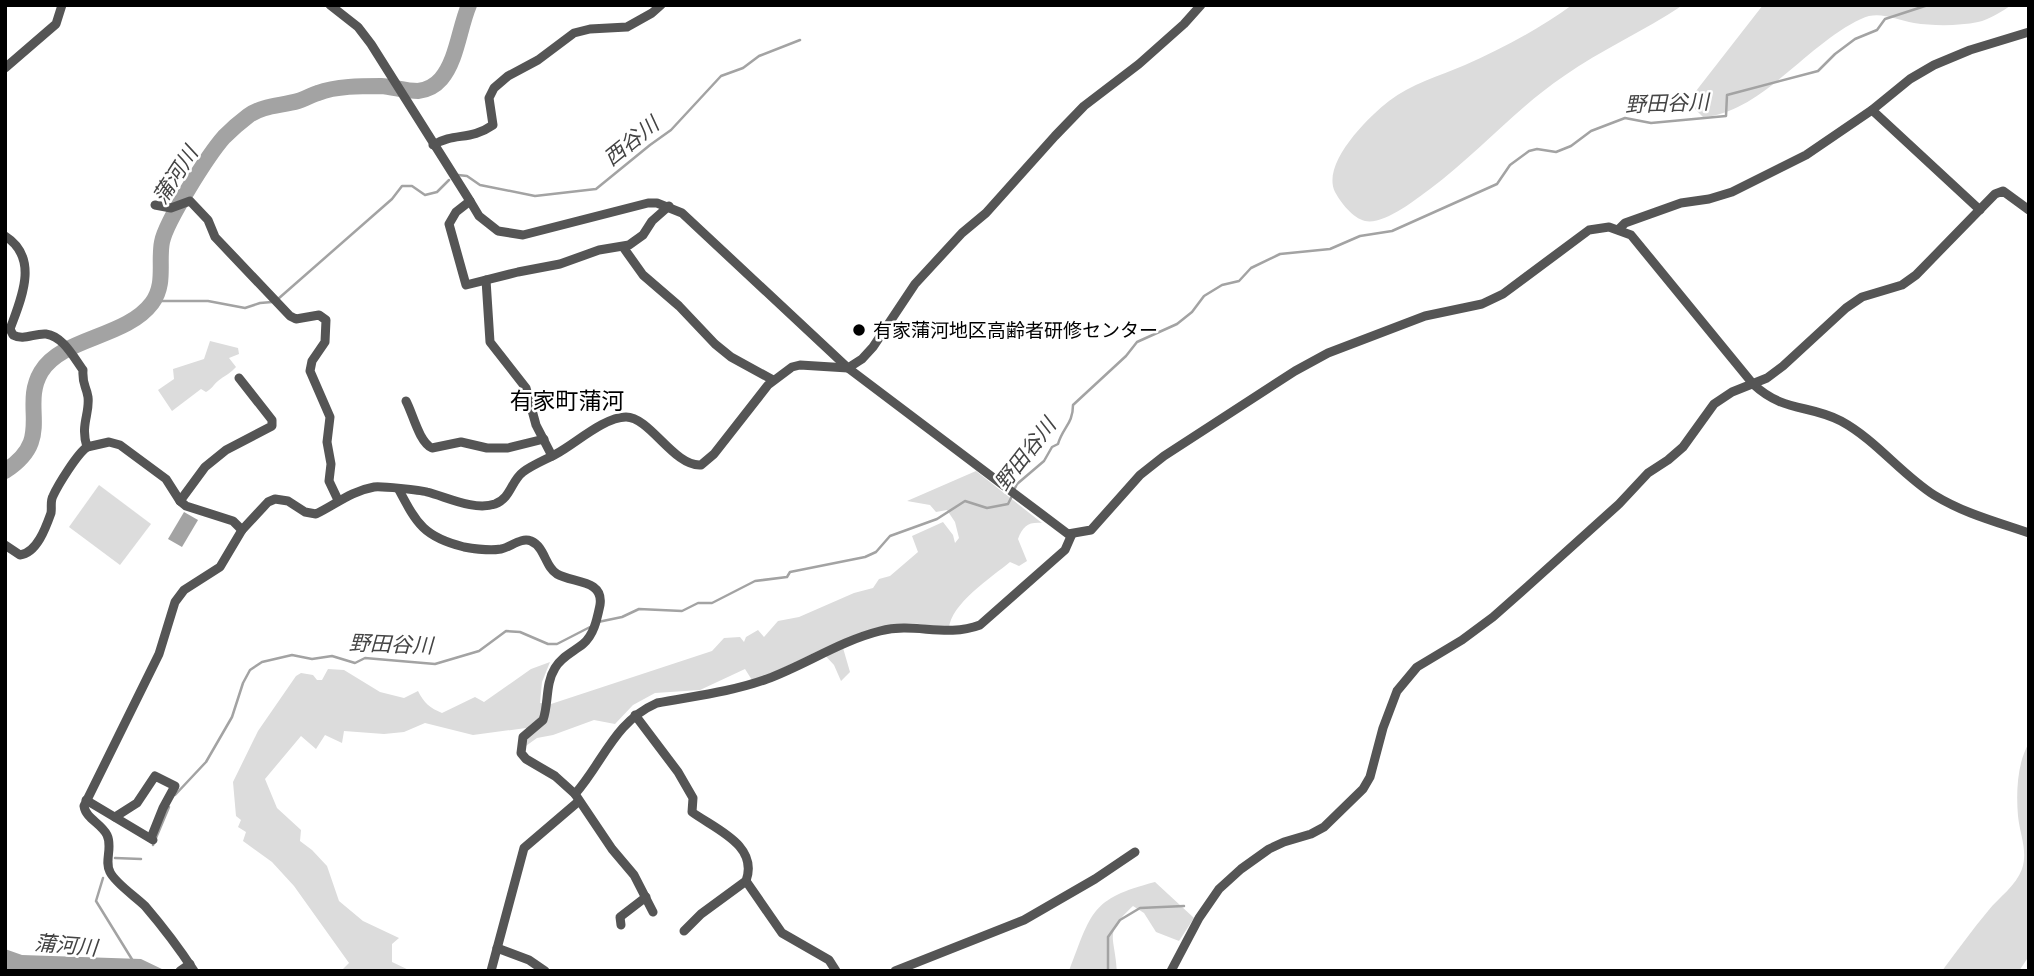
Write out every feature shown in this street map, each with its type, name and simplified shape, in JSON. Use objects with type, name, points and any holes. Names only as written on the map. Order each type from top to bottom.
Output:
[{"type":"street","points":[[5,68],[56,24],[62,5]]},
{"type":"street","points":[[330,5],[358,27],[470,201],[489,225],[498,231],[523,235],[648,203],[669,206],[696,224],[848,368],[1058,528],[1073,534],[1096,527],[1140,475],[1164,456],[1295,371],[1328,352],[1425,316],[1482,304],[1521,283],[1589,230],[1598,226],[1619,229],[1631,235],[1641,245],[1763,394],[1779,403],[1823,413],[1841,421],[1934,495],[1979,516],[2029,533]]},
{"type":"street","points":[[433,145],[446,137],[481,134],[493,125],[489,98],[494,88],[508,75],[538,60],[574,33],[590,29],[627,27],[661,5]]},
{"type":"street","points":[[180,971],[192,967],[143,905],[112,876],[108,866],[110,843],[103,829],[85,811],[86,800],[159,654],[175,602],[184,590],[220,567],[242,530],[262,506],[275,499],[288,501],[311,514],[322,511],[338,499],[376,486],[425,491],[469,504],[495,504],[504,499],[522,472],[598,427],[624,417],[638,421],[687,463],[701,465],[714,454],[773,380],[792,367],[800,365],[848,368],[862,359],[915,284],[962,233],[986,213],[1084,106],[1139,64],[1201,5]]},
{"type":"street","points":[[1619,229],[1625,223],[1681,202],[1709,199],[1732,192],[1806,155],[1872,110],[1910,79],[1934,65],[1970,50],[2029,32]]},
{"type":"street","points":[[1872,110],[1980,209]]},
{"type":"street","points":[[1171,971],[1199,918],[1219,889],[1269,849],[1324,827],[1363,789],[1370,777],[1383,728],[1397,691],[1417,667],[1462,640],[1493,617],[1619,504],[1648,473],[1683,447],[1714,404],[1783,366],[1846,308],[1862,297],[1902,285],[1916,275],[2000,191],[2029,210]]},
{"type":"street","points":[[155,205],[171,208],[190,201],[208,220],[215,237],[290,316],[296,318],[319,315],[326,320],[326,342],[312,361],[310,370],[330,417],[327,442],[331,464],[329,481],[338,499]]},
{"type":"street","points":[[470,201],[451,218],[450,233],[466,285],[560,264],[599,250],[623,247],[637,240],[669,206]]},
{"type":"street","points":[[5,236],[12,240],[23,256],[26,271],[23,295],[10,329],[13,335],[19,338],[47,334],[63,344],[83,370],[82,384],[88,395],[83,426],[86,447]]},
{"type":"street","points":[[623,247],[643,275],[679,306],[715,344],[731,357],[773,380]]},
{"type":"street","points":[[486,280],[490,342],[526,388],[536,425],[552,456]]},
{"type":"street","points":[[180,501],[205,467],[226,450],[272,426],[272,421],[239,378]]},
{"type":"street","points":[[406,401],[418,426],[420,438],[432,448],[461,442],[487,448],[508,448],[544,439]]},
{"type":"street","points":[[5,545],[20,555],[26,554],[37,544],[51,511],[52,497],[78,453],[86,447],[109,442],[120,445],[166,479],[186,506],[233,521],[242,530]]},
{"type":"street","points":[[399,490],[422,527],[431,536],[444,542],[490,550],[526,540],[534,542],[558,575],[593,586],[600,603],[594,629],[584,643],[556,664],[549,684],[543,720],[523,737],[520,748],[526,760],[555,776],[577,797],[612,849],[634,875],[653,912]]},
{"type":"street","points":[[491,971],[524,848],[577,797],[621,728],[635,715],[657,704],[730,691],[768,679],[825,652],[880,631],[915,628],[965,631],[980,625],[1065,550],[1073,534]]},
{"type":"street","points":[[635,715],[678,772],[693,798],[692,811],[732,838],[744,852],[750,867],[747,881],[701,914],[684,931]]},
{"type":"street","points":[[86,800],[154,840],[163,808],[175,786],[155,776],[137,803],[115,817]]},
{"type":"street","points":[[895,971],[1024,920],[1095,879],[1135,852]]},
{"type":"street","points":[[747,881],[782,933],[829,960],[836,971]]},
{"type":"street","points":[[621,925],[620,917],[623,912],[646,897]]},
{"type":"street","points":[[497,948],[529,960],[545,971]]},
{"type":"shaded area","points":[[1572,5],[1683,5],[1546,89],[1447,175],[1399,211],[1381,219],[1365,221],[1348,210],[1335,192],[1332,181],[1335,168],[1349,142],[1380,108],[1416,85],[1479,59],[1520,38]]},
{"type":"shaded area","points":[[1763,5],[2012,5],[1987,19],[1963,24],[1929,25],[1868,16],[1841,30],[1765,91],[1724,113],[1703,117],[1691,105],[1696,91]]},
{"type":"shaded area","points":[[210,341],[238,348],[239,354],[229,358],[236,367],[208,391],[201,389],[172,411],[158,390],[174,379],[173,369],[204,359]]},
{"type":"shaded area","points":[[976,471],[1042,523],[1027,526],[1018,539],[1027,561],[1019,566],[1010,562],[973,592],[956,610],[949,629],[913,623],[877,628],[841,641],[850,672],[841,681],[834,665],[820,650],[752,680],[745,669],[700,690],[655,693],[633,705],[615,724],[594,720],[537,738],[523,748],[529,736],[526,728],[473,735],[425,723],[404,732],[384,734],[344,731],[342,743],[325,735],[316,749],[301,736],[265,779],[277,808],[301,830],[300,841],[327,866],[339,901],[363,921],[399,938],[392,944],[392,962],[411,971],[341,971],[349,963],[294,886],[272,862],[243,841],[246,832],[238,827],[241,820],[236,816],[233,782],[258,731],[296,676],[301,673],[322,680],[328,669],[344,670],[380,692],[404,698],[418,691],[428,705],[442,713],[475,697],[484,702],[531,669],[550,662],[542,682],[540,703],[551,704],[712,651],[724,638],[740,637],[744,642],[746,637],[758,630],[764,637],[778,621],[799,617],[854,593],[873,588],[879,579],[890,576],[918,552],[912,536],[943,522],[953,535],[955,543],[959,538],[955,522],[947,510],[936,512],[930,505],[907,501]]},
{"type":"shaded area","points":[[99,485],[151,524],[120,565],[69,527]]},
{"type":"shaded area","points":[[184,512],[198,520],[182,547],[168,539]]},
{"type":"shaded area","points":[[2029,743],[2029,956],[2019,971],[1942,971],[1982,918],[2016,881],[2022,869],[2024,849],[2018,816],[2017,788],[2022,760]]},
{"type":"shaded area","points":[[1155,882],[1194,918],[1179,941],[1156,932],[1144,913],[1133,906],[1114,929],[1117,971],[1069,971],[1089,921],[1096,911],[1117,895]]},
{"type":"shaded area","points":[[5,949],[22,955],[141,959],[166,971],[5,971]]},
{"type":"waterway","name":"蒲河川","points":[[5,471],[20,459],[29,447],[33,435],[35,385],[51,360],[78,344],[127,324],[141,315],[152,303],[159,288],[165,232],[189,188],[224,137],[254,112],[325,91],[381,86],[418,91],[431,87],[441,79],[451,63],[469,5]]},
{"type":"waterway","name":"野田谷川","points":[[1014,490],[1017,484],[1044,461],[1052,447],[1058,444],[1071,417],[1073,405],[1126,356],[1137,342],[1177,324],[1192,312],[1204,296],[1222,285],[1239,281],[1251,268],[1280,254],[1330,249],[1360,236],[1392,231],[1497,184],[1510,165],[1529,151],[1537,149],[1556,152],[1571,146],[1591,131],[1625,118],[1651,123],[1726,116],[1727,95],[1818,71],[1855,39],[1877,30],[1885,19],[1928,5]]},
{"type":"waterway","name":"西谷川","points":[[458,175],[467,176],[480,185],[535,196],[596,189],[671,130],[721,76],[743,68],[759,56],[800,40]]},
{"type":"waterway","name":"西谷川","points":[[278,299],[392,199],[402,186],[412,186],[425,195],[437,192],[449,180]]},
{"type":"waterway","name":"西谷川","points":[[153,301],[208,301],[245,308],[272,302]]},
{"type":"waterway","name":"野田谷川","points":[[598,622],[622,617],[639,609],[682,611],[698,603],[712,603],[755,581],[787,577],[790,572],[865,557],[876,552],[890,536],[937,519],[965,501],[987,508],[1008,504],[1012,496]]},
{"type":"waterway","name":"野田谷川","points":[[175,795],[206,762],[232,717],[250,670],[262,662],[292,655],[312,659],[332,656],[355,663],[365,658],[435,664],[479,651],[506,631],[520,632],[548,644],[557,644],[592,626]]},
{"type":"waterway","name":"野田谷川","points":[[153,845],[169,807]]},
{"type":"waterway","name":"野田谷川","points":[[115,858],[141,859]]},
{"type":"waterway","name":"野田谷川","points":[[103,878],[96,901],[133,961]]},
{"type":"waterway","points":[[1108,971],[1108,937],[1120,920],[1140,908],[1184,906]]},
{"type":"place","name":"有家蒲河地区高齢者研修センター","points":[[859,330]]},
{"type":"district","name":"有家町蒲河","points":[[567,400]]}]
